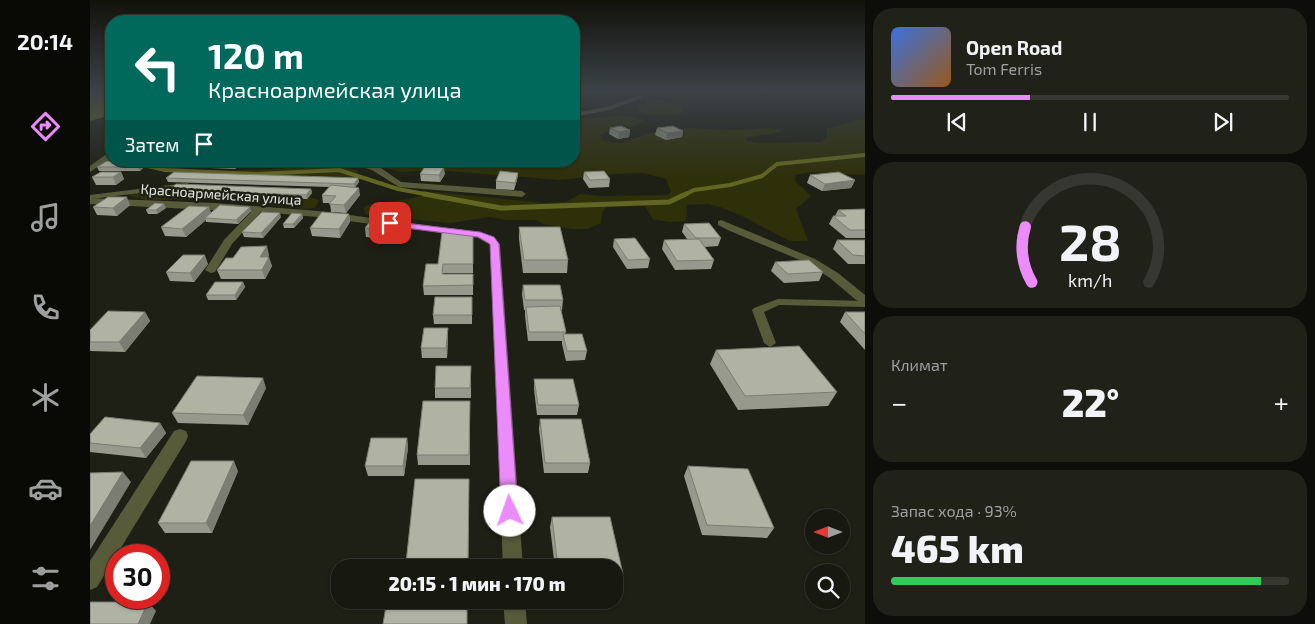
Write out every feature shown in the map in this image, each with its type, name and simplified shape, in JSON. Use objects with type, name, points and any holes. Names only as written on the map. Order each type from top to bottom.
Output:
[{"type":"street","points":[[90,170],[105,159]]},
{"type":"street","points":[[370,167],[399,184],[522,194]]},
{"type":"street","name":"Красноармейская улица","points":[[90,199],[318,214],[480,235],[490,239],[495,244],[512,559]]},
{"type":"street","points":[[211,270],[228,242],[259,209]]},
{"type":"street","points":[[721,223],[743,236],[792,253],[823,268],[865,303]]},
{"type":"street","points":[[90,580],[180,436]]},
{"type":"street","points":[[515,609],[516,624]]},
{"type":"lane","points":[[90,199],[159,187],[197,186]]},
{"type":"lane","points":[[770,343],[758,310],[778,302],[865,303]]},
{"type":"shaded area","points":[[580,119],[640,119],[645,121],[632,127],[620,126],[600,135],[602,140],[616,143],[664,130],[696,128],[738,130],[772,128],[782,130],[781,132],[745,138],[745,140],[758,143],[821,142],[827,138],[827,129],[857,120],[865,120],[865,175],[811,172],[796,175],[795,181],[811,196],[796,209],[808,241],[790,241],[740,215],[708,204],[687,205],[686,221],[669,222],[653,219],[645,206],[606,207],[602,213],[601,223],[587,229],[572,229],[543,224],[537,220],[507,220],[489,217],[451,223],[366,215],[363,208],[370,204],[409,199],[434,192],[544,203],[566,202],[580,194],[602,196],[668,195],[671,192],[666,179],[643,173],[613,174],[560,180],[436,170],[400,172],[384,167],[580,167]]},
{"type":"shaded area","points":[[343,167],[359,171],[351,178],[237,176],[237,170]]},
{"type":"shaded area","points":[[169,190],[172,194],[304,196],[319,200],[315,208],[303,209],[212,199],[146,200],[129,196],[132,193]]},
{"type":"building","points":[[621,126],[630,130],[619,132],[610,128]]},
{"type":"building","points":[[673,126],[683,131],[667,133],[657,128]]},
{"type":"building","points":[[105,162],[105,167],[97,167]]},
{"type":"building","points":[[425,167],[444,167],[439,175],[420,174]]},
{"type":"building","points":[[500,171],[518,173],[515,183],[496,181]]},
{"type":"building","points":[[604,171],[610,179],[590,180],[584,172]]},
{"type":"building","points":[[101,172],[121,172],[113,177],[92,177]]},
{"type":"building","points":[[174,172],[358,178],[354,184],[166,178]]},
{"type":"building","points":[[839,172],[855,180],[825,184],[810,175]]},
{"type":"building","points":[[176,184],[311,189],[306,195],[169,190]]},
{"type":"building","points":[[331,185],[359,188],[344,205],[329,204],[336,196],[322,195]]},
{"type":"building","points":[[108,197],[127,197],[113,208],[93,207]]},
{"type":"building","points":[[155,203],[164,204],[156,210],[146,210]]},
{"type":"building","points":[[220,205],[250,207],[236,220],[205,218]]},
{"type":"building","points":[[189,206],[209,207],[182,229],[161,227]]},
{"type":"building","points":[[865,209],[865,230],[850,230],[833,216],[846,216],[838,210]]},
{"type":"building","points":[[262,212],[280,213],[261,233],[242,232]]},
{"type":"building","points":[[322,212],[349,214],[339,229],[310,228]]},
{"type":"building","points":[[292,213],[302,214],[293,224],[283,224]]},
{"type":"building","points":[[373,217],[392,219],[383,230],[365,228]]},
{"type":"building","points":[[709,223],[721,238],[696,238],[684,224]]},
{"type":"building","points":[[519,227],[560,227],[568,260],[524,260]]},
{"type":"building","points":[[442,232],[473,232],[473,264],[443,264],[442,274],[473,274],[473,285],[423,286],[426,264],[438,264]]},
{"type":"building","points":[[635,238],[650,259],[628,260],[614,239]]},
{"type":"building","points":[[699,239],[714,260],[677,261],[664,240]]},
{"type":"building","points":[[837,240],[865,240],[865,256],[853,255]]},
{"type":"building","points":[[267,246],[260,257],[269,257],[262,270],[217,270],[226,258],[233,258],[241,247]]},
{"type":"building","points":[[183,255],[205,255],[190,273],[166,272]]},
{"type":"building","points":[[809,260],[823,272],[788,274],[775,262]]},
{"type":"building","points":[[215,282],[243,282],[235,295],[206,295]]},
{"type":"building","points":[[523,285],[560,285],[563,300],[525,300]]},
{"type":"building","points":[[435,297],[472,297],[472,315],[433,315]]},
{"type":"building","points":[[560,306],[566,332],[529,332],[526,307]]},
{"type":"building","points":[[108,311],[145,312],[119,342],[90,342],[90,330]]},
{"type":"building","points":[[845,312],[865,312],[865,334]]},
{"type":"building","points":[[424,328],[448,328],[446,348],[421,348]]},
{"type":"building","points":[[563,334],[582,334],[587,351],[567,351]]},
{"type":"building","points":[[799,346],[837,392],[745,396],[716,350]]},
{"type":"building","points":[[436,366],[471,366],[470,388],[435,388]]},
{"type":"building","points":[[197,376],[263,378],[243,415],[172,413]]},
{"type":"building","points":[[534,379],[573,379],[579,405],[538,405]]},
{"type":"building","points":[[423,401],[470,401],[469,455],[417,455]]},
{"type":"building","points":[[105,417],[160,423],[140,448],[90,443],[90,434]]},
{"type":"building","points":[[540,419],[581,419],[590,463],[545,463]]},
{"type":"building","points":[[371,438],[407,438],[403,466],[365,466]]},
{"type":"building","points":[[191,461],[234,461],[206,523],[158,523]]},
{"type":"building","points":[[688,466],[748,469],[774,528],[707,525]]},
{"type":"building","points":[[123,472],[90,526],[90,473]]},
{"type":"building","points":[[415,479],[469,479],[468,559],[406,559]]},
{"type":"building","points":[[552,517],[610,517],[620,559],[557,559]]},
{"type":"building","points":[[90,602],[105,602],[105,609],[145,609],[138,624],[90,624]]},
{"type":"building","points":[[386,609],[467,609],[467,624],[383,624]]},
{"type":"waterway","points":[[686,194],[694,190],[730,185],[762,176],[777,164],[865,155]]},
{"type":"waterway","points":[[152,167],[165,170],[257,174],[339,170],[398,189],[430,195]]},
{"type":"waterway","points":[[424,194],[501,208],[669,202],[686,194]]},
{"type":"route","points":[[390,223],[480,235],[490,239],[495,244],[510,511]]}]
